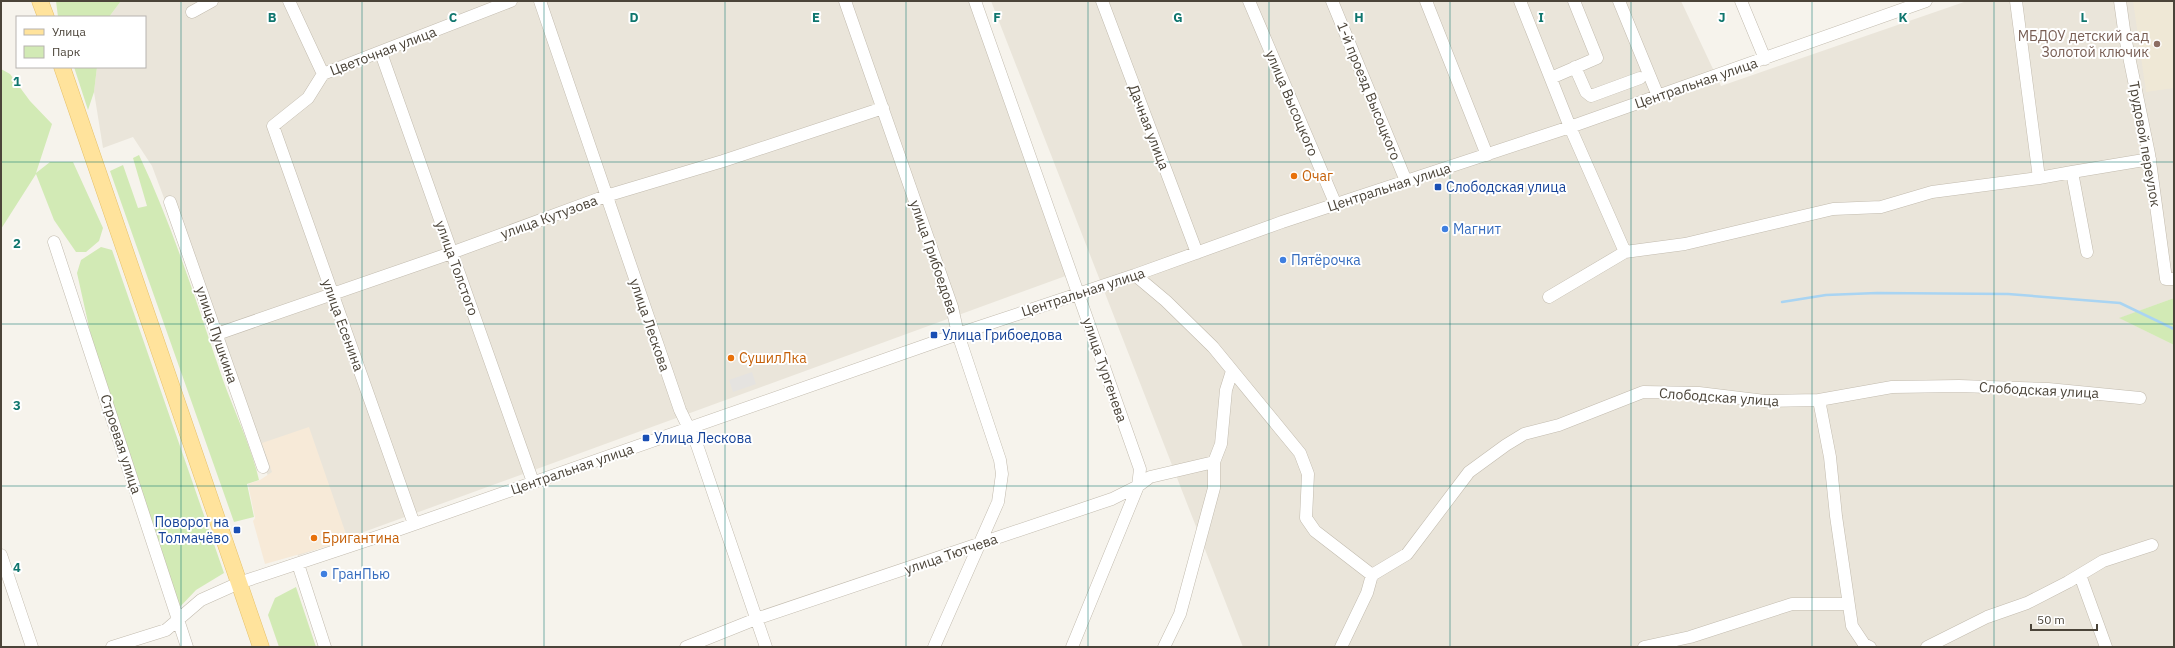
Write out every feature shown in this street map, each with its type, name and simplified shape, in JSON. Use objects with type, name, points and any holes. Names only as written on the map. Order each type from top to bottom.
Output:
[{"type":"main road","points":[[40,1],[46,16]]},
{"type":"main road","points":[[62,68],[261,647]]},
{"type":"street","points":[[192,12],[212,1]]},
{"type":"street","points":[[289,1],[322,74]]},
{"type":"street","name":"Цветочная улица","points":[[273,126],[308,98],[322,74],[381,53],[511,1]]},
{"type":"street","name":"улица Лескова","points":[[540,1],[680,410],[690,428],[717,501],[766,647]]},
{"type":"street","name":"улица Грибоедова","points":[[845,1],[952,307],[958,334],[1000,460],[1002,474],[998,502],[934,647]]},
{"type":"street","name":"улица Тургенева","points":[[975,1],[1140,469],[1138,486],[1072,647]]},
{"type":"street","name":"Дачная улица","points":[[1102,1],[1197,253]]},
{"type":"street","name":"улица Высоцкого","points":[[1249,1],[1336,205]]},
{"type":"street","name":"1-й проезд Высоцкого","points":[[1332,1],[1406,182]]},
{"type":"street","points":[[1426,1],[1487,155]]},
{"type":"street","points":[[1520,1],[1570,127],[1625,252]]},
{"type":"street","points":[[1551,78],[1597,58],[1574,1]]},
{"type":"street","points":[[1619,1],[1658,96]]},
{"type":"street","points":[[1741,1],[1765,59]]},
{"type":"street","name":"Центральная улица","points":[[112,647],[166,630],[201,600],[239,583],[414,524],[958,334],[1570,127],[1926,1]]},
{"type":"street","points":[[2016,1],[2039,178]]},
{"type":"street","name":"Трудовой переулок","points":[[2120,1],[2125,37],[2150,160],[2166,279],[2174,279]]},
{"type":"street","name":"улица Толстого","points":[[381,53],[533,482]]},
{"type":"street","points":[[1575,67],[1586,92],[1591,96],[1640,78]]},
{"type":"street","name":"улица Кутузова","points":[[217,334],[606,196],[723,161],[883,108]]},
{"type":"street","name":"улица Есенина","points":[[273,126],[414,524]]},
{"type":"street","points":[[1548,297],[1625,252],[1686,244],[1833,209],[1881,207],[1932,192],[2039,178],[2150,160]]},
{"type":"street","points":[[2072,172],[2087,252]]},
{"type":"street","name":"улица Пушкина","points":[[170,202],[263,467]]},
{"type":"street","name":"Строевая улица","points":[[54,242],[187,647]]},
{"type":"street","points":[[1135,275],[1213,347],[1300,453],[1308,474],[1306,518],[1316,531],[1372,575],[1367,593],[1341,647]]},
{"type":"street","points":[[1164,647],[1180,614],[1214,488],[1214,462],[1221,444],[1226,390],[1232,371]]},
{"type":"street","name":"Слободская улица","points":[[1372,575],[1407,554],[1470,472],[1506,445],[1524,434],[1559,425],[1643,392],[1699,393],[1766,401],[1819,400],[1892,387],[1959,386],[2048,389],[2140,398]]},
{"type":"street","points":[[1819,400],[1830,457],[1852,626],[1864,644],[1870,647]]},
{"type":"street","name":"улица Тютчева","points":[[686,647],[756,619],[1112,499],[1138,486],[1150,477],[1214,462]]},
{"type":"street","points":[[1927,647],[1987,617],[2027,603],[2103,562],[2152,545]]},
{"type":"street","points":[[1,555],[32,647]]},
{"type":"street","points":[[298,564],[325,647]]},
{"type":"street","points":[[2080,575],[2106,647]]},
{"type":"street","points":[[1644,647],[1690,637],[1792,604],[1848,604]]},
{"type":"shaded area","points":[[121,1],[978,1],[1071,274],[298,556],[152,166],[133,137],[103,148],[94,92],[97,68],[146,68],[146,16],[110,16]]},
{"type":"shaded area","points":[[991,1],[1681,1],[1721,86],[1967,1],[2174,1],[2174,298],[2120,318],[2174,345],[2174,647],[1243,647]]},
{"type":"shaded area","name":"МБДОУ детский сад Золотой ключик","points":[[2133,1],[2174,1],[2174,88],[2146,92]]},
{"type":"shaded area","points":[[752,372],[756,384],[733,392],[729,380]]},
{"type":"shaded area","points":[[309,427],[346,534],[346,541],[265,564],[253,521],[255,518],[248,484],[260,480],[272,472],[262,443]]},
{"type":"green space","points":[[56,1],[121,1],[110,16],[58,16]]},
{"type":"green space","points":[[74,68],[97,68],[94,92],[88,110]]},
{"type":"green space","points":[[1,69],[10,74],[30,101],[52,124],[36,173],[50,162],[73,162],[103,228],[99,241],[86,252],[76,252],[54,220],[36,174],[1,229]]},
{"type":"green space","points":[[139,155],[174,238],[223,380],[256,467],[259,480],[247,484],[254,517],[234,522],[110,171],[123,165],[138,208],[147,206],[133,158]]},
{"type":"green space","points":[[101,247],[112,250],[224,573],[196,590],[177,610],[97,363],[77,273],[81,260]]},
{"type":"green space","points":[[2174,298],[2174,345],[2119,318]]},
{"type":"green space","points":[[296,587],[316,647],[279,647],[268,615],[275,598]]},
{"type":"waterway","points":[[1782,302],[1826,295],[1877,293],[2008,294],[2120,303],[2174,329]]},
{"type":"place","name":"МБДОУ детский сад Золотой ключик","points":[[2157,44]]},
{"type":"place","name":"Очаг","points":[[1294,176]]},
{"type":"place","name":"Слободская улица","points":[[1438,187]]},
{"type":"place","name":"Магнит","points":[[1445,229]]},
{"type":"place","name":"Пятёрочка","points":[[1283,260]]},
{"type":"place","name":"Улица Грибоедова","points":[[934,335]]},
{"type":"place","name":"СушилЛка","points":[[731,358]]},
{"type":"place","name":"Улица Лескова","points":[[646,438]]},
{"type":"place","name":"Поворот на Толмачёво","points":[[237,530]]},
{"type":"place","name":"Бригантина","points":[[314,538]]},
{"type":"place","name":"ГранПью","points":[[324,574]]}]
